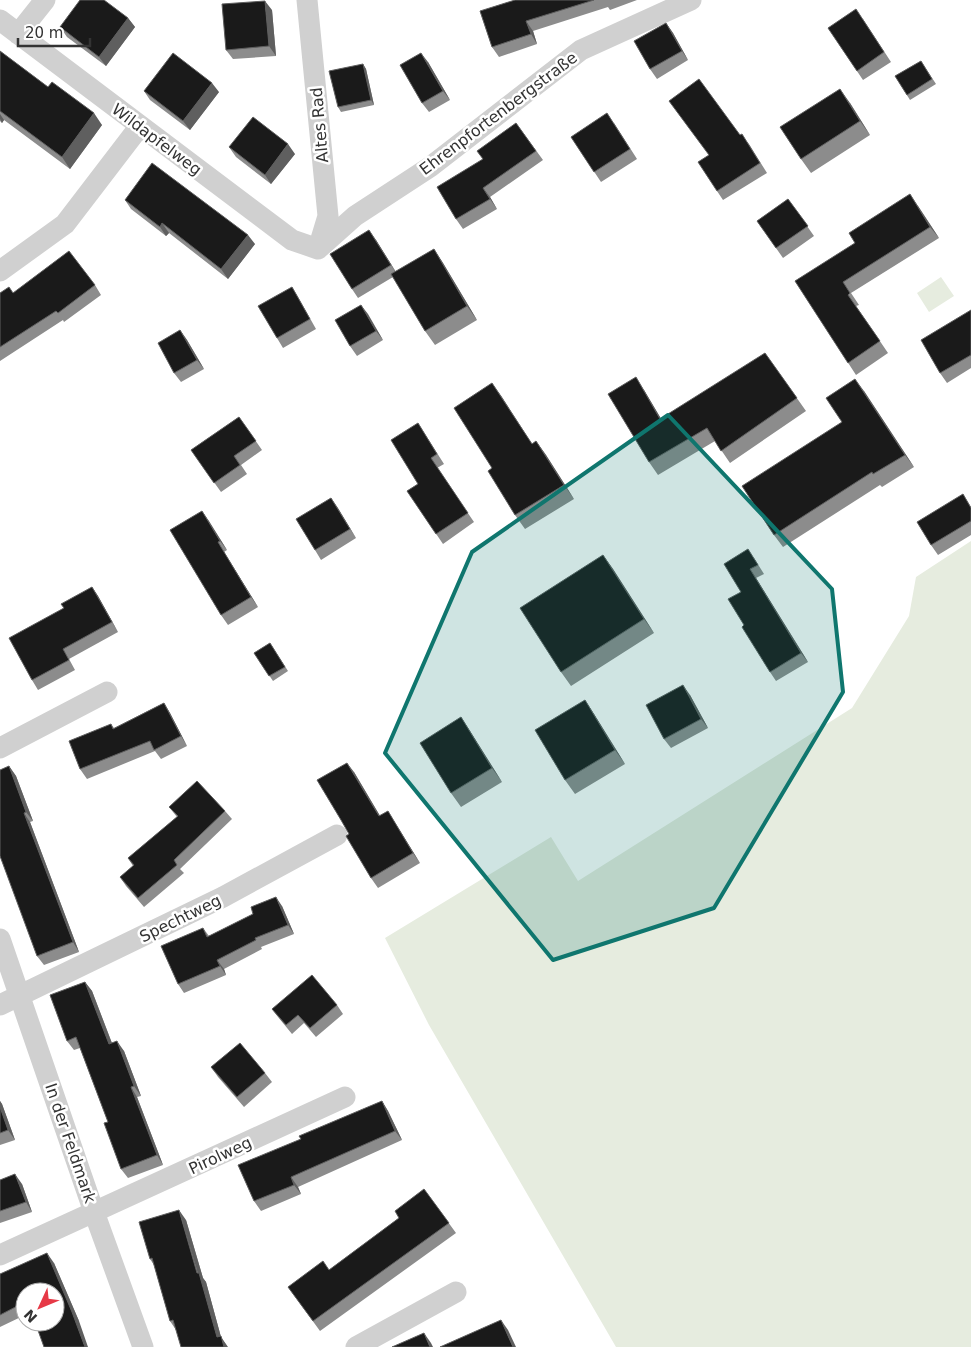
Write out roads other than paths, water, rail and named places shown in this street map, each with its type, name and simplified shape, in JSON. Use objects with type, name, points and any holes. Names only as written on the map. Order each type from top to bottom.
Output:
[{"type":"street","points":[[18,34],[45,0]]},
{"type":"street","name":"Altes Rad","points":[[307,0],[328,216],[318,250]]},
{"type":"street","name":"Ehrenpfortenbergstraße","points":[[318,250],[355,216],[430,167],[581,50],[691,0]]},
{"type":"street","name":"Wildapfelweg","points":[[0,20],[292,240],[318,250]]},
{"type":"street","points":[[0,272],[65,224],[140,126]]},
{"type":"street","points":[[0,748],[108,692]]},
{"type":"street","name":"Spechtweg","points":[[0,1005],[223,897],[337,835]]},
{"type":"street","name":"In der Feldmark","points":[[0,939],[94,1212],[143,1347]]},
{"type":"street","name":"Pirolweg","points":[[0,1255],[345,1098]]},
{"type":"street","points":[[356,1347],[456,1292]]}]
